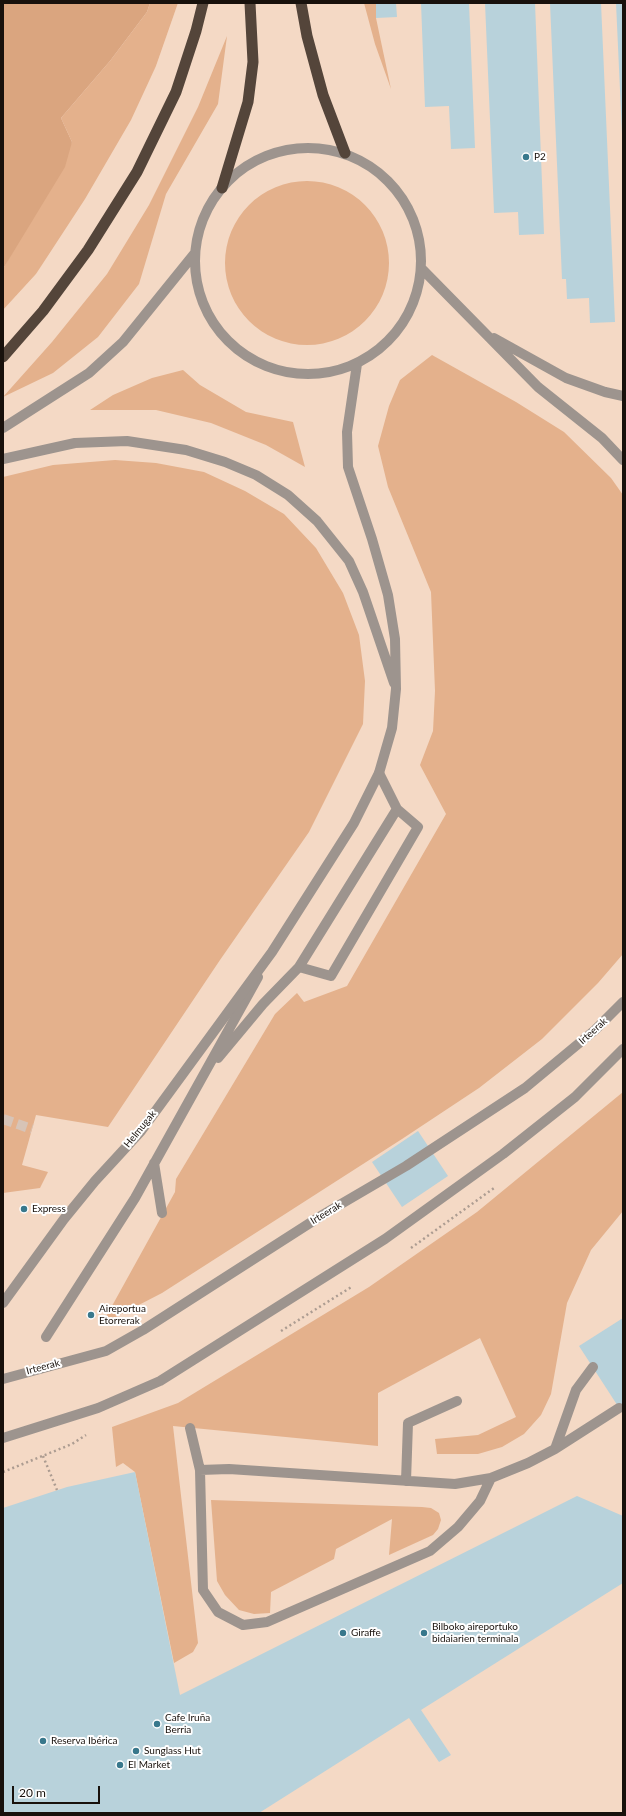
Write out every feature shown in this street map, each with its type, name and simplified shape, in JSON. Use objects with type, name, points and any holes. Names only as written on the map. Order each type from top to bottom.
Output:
[{"type":"highway","points":[[3,357],[43,311],[88,250],[137,172],[176,92],[196,32],[203,3]]},
{"type":"highway","points":[[222,188],[248,102],[253,62],[250,3]]},
{"type":"highway","points":[[300,3],[307,36],[323,95],[346,153]]},
{"type":"street","points":[[319,148],[346,153],[372,166],[394,186],[411,211],[420,239],[422,269],[412,308],[390,341],[357,364],[329,374],[299,375],[270,369],[244,355],[222,336],[206,311],[196,282],[195,253],[199,229],[208,208],[222,188],[241,169],[265,156],[292,149],[319,148]]},
{"type":"street","points":[[3,428],[89,372],[123,342],[195,253]]},
{"type":"street","points":[[422,269],[538,387],[602,438],[623,460]]},
{"type":"street","points":[[484,333],[566,378],[605,392],[623,396]]},
{"type":"street","points":[[46,1337],[135,1198],[272,952],[354,823],[379,773],[392,728],[396,688],[395,639],[388,595],[372,539],[348,467],[347,432],[357,364]]},
{"type":"street","points":[[3,459],[75,443],[127,441],[186,450],[224,462],[256,475],[288,495],[317,520],[349,561],[363,592],[382,653],[396,688]]},
{"type":"street","points":[[300,967],[331,976],[418,827],[397,809],[379,773]]},
{"type":"street","points":[[203,1076],[263,1004],[300,967],[397,809]]},
{"type":"street","name":"Helmugak","points":[[3,1303],[64,1219],[95,1181],[141,1131],[272,952]]},
{"type":"street","name":"Irteerak","points":[[3,1379],[106,1351],[143,1330],[324,1214],[406,1166],[525,1088],[595,1030],[623,1002]]},
{"type":"street","points":[[3,1438],[98,1408],[160,1381],[391,1234],[503,1154],[575,1096],[623,1049]]},
{"type":"street","points":[[154,1163],[162,1213]]},
{"type":"street","points":[[555,1449],[576,1390],[593,1367]]},
{"type":"street","points":[[406,1481],[408,1423],[458,1401]]},
{"type":"street","points":[[200,1470],[229,1469],[455,1484],[491,1478],[528,1463],[555,1449],[619,1408]]},
{"type":"street","points":[[190,1428],[200,1470],[203,1590],[218,1612],[243,1625],[267,1622],[430,1551],[458,1527],[480,1501],[491,1478]]},
{"type":"path","points":[[43,1456],[57,1490]]},
{"type":"shaded area","points":[[3,3],[150,3],[147,12],[110,61],[61,118],[72,142],[65,167],[3,269]]},
{"type":"shaded area","points":[[150,3],[178,3],[156,66],[131,120],[85,199],[36,274],[3,310],[3,269],[72,142],[61,118],[110,61],[147,12]]},
{"type":"shaded area","points":[[178,3],[623,3],[623,1813],[3,1813],[3,310],[36,274],[156,66]]},
{"type":"shaded area","points":[[364,3],[376,3],[376,18],[391,89],[375,44]]},
{"type":"shaded area","points":[[227,36],[218,104],[166,194],[139,284],[98,337],[53,373],[3,397],[52,342],[107,274],[149,205],[198,107]]},
{"type":"shaded area","points":[[299,181],[315,181],[331,184],[346,190],[359,199],[371,211],[380,224],[386,239],[389,263],[388,279],[380,302],[371,315],[359,327],[346,336],[331,342],[315,345],[299,345],[283,342],[268,336],[255,327],[243,315],[234,302],[228,287],[225,271],[225,255],[228,239],[234,224],[243,211],[255,199],[268,190],[283,184]]},
{"type":"shaded area","points":[[432,355],[516,402],[564,432],[611,478],[623,495],[623,954],[598,983],[542,1039],[479,1088],[162,1293],[102,1324],[175,1192],[176,1179],[275,1014],[297,993],[304,1002],[347,986],[446,814],[420,765],[433,731],[435,691],[431,592],[388,487],[378,446],[389,406],[400,380]]},
{"type":"shaded area","points":[[183,370],[200,385],[246,412],[293,422],[305,467],[266,445],[211,423],[156,410],[90,410],[113,395],[152,378]]},
{"type":"shaded area","points":[[115,460],[156,463],[204,472],[245,491],[284,514],[316,548],[343,593],[359,635],[365,681],[363,724],[309,832],[220,960],[108,1127],[36,1115],[22,1165],[48,1172],[40,1188],[3,1193],[3,477],[53,465]]},
{"type":"shaded area","points":[[623,1092],[623,1211],[591,1250],[567,1303],[551,1394],[541,1415],[524,1434],[502,1447],[478,1454],[437,1454],[435,1439],[478,1435],[516,1417],[480,1338],[378,1393],[378,1446],[173,1426],[198,1643],[193,1652],[174,1663],[135,1472],[123,1463],[116,1467],[112,1427],[178,1403],[369,1287],[477,1212]]},
{"type":"shaded area","points":[[211,1500],[422,1507],[431,1508],[439,1513],[441,1520],[438,1529],[433,1535],[389,1555],[392,1519],[336,1549],[334,1559],[271,1592],[270,1613],[254,1614],[239,1610],[225,1595],[217,1581]]},
{"type":"building","points":[[376,3],[396,3],[397,17],[376,18]]},
{"type":"building","points":[[421,3],[469,3],[475,148],[451,149],[449,106],[425,107]]},
{"type":"building","points":[[485,3],[535,3],[544,234],[519,235],[518,212],[494,213]]},
{"type":"building","points":[[550,3],[601,3],[615,322],[590,323],[589,298],[567,299],[566,279],[562,279]]},
{"type":"building","points":[[616,3],[623,3],[623,134],[622,134]]},
{"type":"building","points":[[418,1131],[448,1176],[402,1207],[372,1162]]},
{"type":"building","points":[[623,1318],[623,1414],[579,1346]]},
{"type":"building","name":"Bilboko aireportuko bidaiarien terminala","points":[[135,1472],[180,1695],[577,1496],[623,1516],[623,1583],[421,1710],[451,1755],[439,1762],[409,1718],[259,1813],[3,1813],[3,1508],[67,1487]]},
{"type":"tunnel","points":[[3,1119],[32,1129]]},
{"type":"place","name":"P2","points":[[526,157]]},
{"type":"place","name":"Express","points":[[24,1209]]},
{"type":"place","name":"Aireportua Etorrerak","points":[[91,1315]]},
{"type":"place","name":"Giraffe","points":[[343,1633]]},
{"type":"place","name":"Bilboko aireportuko bidaiarien terminala","points":[[424,1633]]},
{"type":"place","name":"Cafe Iruña Berria","points":[[157,1724]]},
{"type":"place","name":"Reserva Ibérica","points":[[43,1741]]},
{"type":"place","name":"Sunglass Hut","points":[[136,1751]]},
{"type":"place","name":"El Market","points":[[120,1765]]}]
